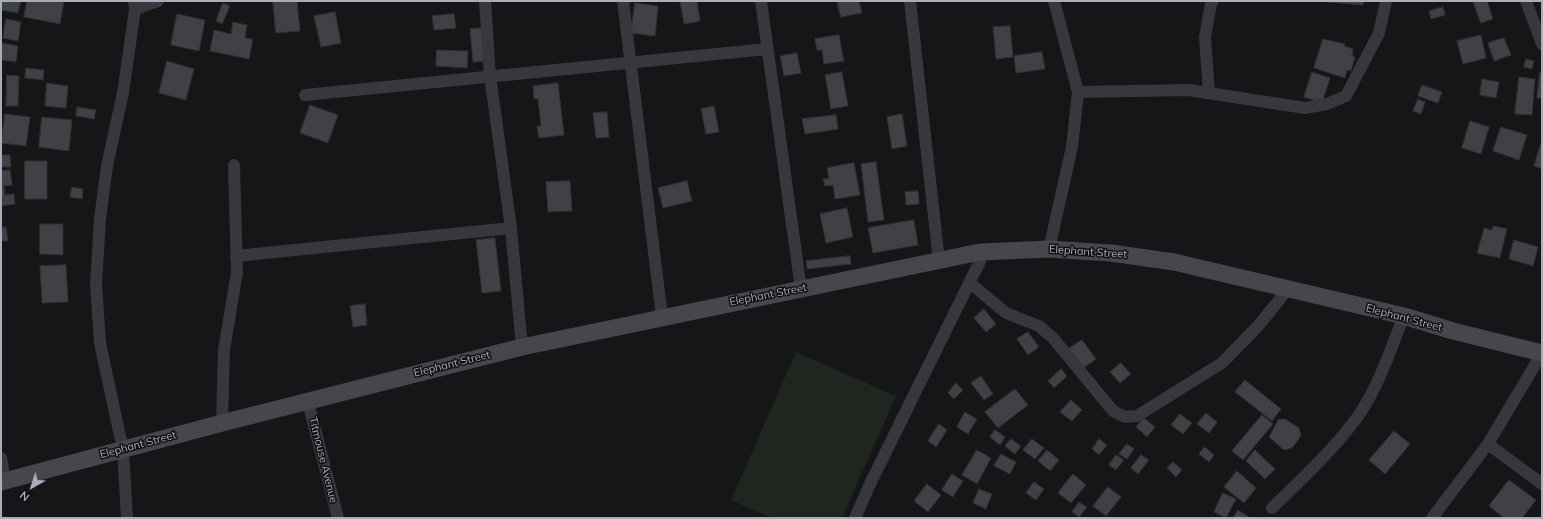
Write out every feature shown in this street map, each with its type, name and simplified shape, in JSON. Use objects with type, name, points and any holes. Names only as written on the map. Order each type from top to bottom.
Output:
[{"type":"main road","name":"Elephant Street","points":[[3,482],[222,423],[522,347],[986,251],[1049,249],[1112,253],[1174,262],[1404,316],[1453,331],[1542,353]]},
{"type":"street","points":[[127,518],[123,450],[100,343],[96,284],[100,219],[107,166],[123,93],[134,5],[158,1]]},
{"type":"street","points":[[485,1],[490,76],[511,228],[522,347]]},
{"type":"street","points":[[623,1],[662,317]]},
{"type":"street","points":[[761,1],[801,289]]},
{"type":"street","points":[[910,1],[939,261]]},
{"type":"street","points":[[1049,249],[1072,147],[1078,92],[1054,1]]},
{"type":"street","points":[[1209,92],[1205,37],[1211,4],[1214,1]]},
{"type":"street","points":[[1078,92],[1168,89],[1209,92],[1267,103],[1305,108],[1327,104],[1346,96],[1379,33],[1386,1]]},
{"type":"street","points":[[1526,1],[1542,44]]},
{"type":"street","points":[[305,95],[490,76],[630,64],[768,49]]},
{"type":"street","points":[[222,423],[224,350],[236,272],[234,165]]},
{"type":"street","points":[[236,256],[511,228]]},
{"type":"street","points":[[855,518],[870,484],[986,251]]},
{"type":"street","points":[[970,283],[1006,313],[1039,326],[1053,338],[1113,411],[1124,417],[1137,416],[1222,363],[1258,326],[1288,289]]},
{"type":"street","points":[[1272,508],[1325,454],[1356,418],[1374,389],[1404,316]]},
{"type":"street","points":[[1432,518],[1488,444],[1542,353]]},
{"type":"street","name":"Titmouse Avenue","points":[[308,402],[338,518]]},
{"type":"street","points":[[1488,444],[1542,484]]},
{"type":"street","points":[[1,458],[3,482]]},
{"type":"shaded area","points":[[796,352],[896,396],[842,518],[772,518],[731,500]]},
{"type":"building","points":[[1,1],[21,1],[18,13],[1,10]]},
{"type":"building","points":[[27,1],[64,1],[60,24],[24,17]]},
{"type":"building","points":[[273,1],[297,1],[300,31],[276,33]]},
{"type":"building","points":[[697,1],[700,21],[684,24],[680,2]]},
{"type":"building","points":[[837,1],[859,1],[862,13],[841,17]]},
{"type":"building","points":[[1329,1],[1364,1],[1363,5]]},
{"type":"building","points":[[1473,1],[1487,1],[1493,19],[1481,23]]},
{"type":"building","points":[[223,3],[230,6],[222,24],[216,21]]},
{"type":"building","points":[[635,3],[658,6],[655,36],[631,33]]},
{"type":"building","points":[[1443,7],[1445,15],[1431,19],[1429,11]]},
{"type":"building","points":[[335,12],[341,43],[321,47],[314,16]]},
{"type":"building","points":[[177,14],[205,20],[199,51],[171,45]]},
{"type":"building","points":[[454,14],[456,28],[434,30],[432,16]]},
{"type":"building","points":[[6,19],[21,22],[18,41],[3,38]]},
{"type":"building","points":[[233,22],[247,25],[245,38],[253,39],[249,59],[210,51],[214,30],[231,34]]},
{"type":"building","points":[[1010,26],[1013,57],[996,59],[993,27]]},
{"type":"building","points":[[482,28],[485,61],[473,62],[470,29]]},
{"type":"building","points":[[839,35],[844,61],[824,64],[822,50],[817,50],[815,39]]},
{"type":"building","points":[[1481,35],[1486,58],[1463,64],[1457,41]]},
{"type":"building","points":[[1504,38],[1511,55],[1494,61],[1488,43]]},
{"type":"building","points":[[1323,39],[1345,44],[1344,46],[1353,49],[1352,56],[1355,57],[1351,71],[1347,70],[1345,78],[1314,68]]},
{"type":"building","points":[[1,43],[18,46],[16,62],[1,60]]},
{"type":"building","points":[[437,50],[468,51],[467,68],[436,66]]},
{"type":"building","points":[[1042,52],[1045,69],[1016,73],[1014,56]]},
{"type":"building","points":[[797,53],[801,73],[784,76],[780,56]]},
{"type":"building","points":[[1526,59],[1534,61],[1532,69],[1524,67]]},
{"type":"building","points":[[167,61],[194,69],[186,100],[159,93]]},
{"type":"building","points":[[26,68],[44,70],[43,80],[25,78]]},
{"type":"building","points":[[842,72],[848,106],[831,109],[825,75]]},
{"type":"building","points":[[1312,72],[1330,78],[1322,103],[1304,97]]},
{"type":"building","points":[[1540,72],[1542,72],[1542,98],[1537,98]]},
{"type":"building","points":[[7,75],[19,76],[18,106],[6,106]]},
{"type":"building","points":[[1519,77],[1535,79],[1532,115],[1515,114]]},
{"type":"building","points":[[1482,79],[1499,82],[1496,98],[1480,95]]},
{"type":"building","points":[[47,83],[68,86],[66,108],[45,106]]},
{"type":"building","points":[[558,83],[564,135],[539,138],[537,126],[541,126],[538,99],[534,99],[533,86]]},
{"type":"building","points":[[1422,85],[1442,92],[1438,103],[1418,96]]},
{"type":"building","points":[[1418,99],[1425,102],[1421,114],[1413,111]]},
{"type":"building","points":[[310,105],[338,115],[328,143],[300,133]]},
{"type":"building","points":[[714,106],[719,132],[706,134],[701,109]]},
{"type":"building","points":[[77,107],[96,110],[94,119],[76,116]]},
{"type":"building","points":[[607,112],[609,137],[596,138],[593,113]]},
{"type":"building","points":[[5,114],[30,117],[26,146],[1,143]]},
{"type":"building","points":[[902,114],[907,146],[892,149],[887,117]]},
{"type":"building","points":[[836,115],[838,129],[805,134],[802,119]]},
{"type":"building","points":[[42,117],[72,120],[69,151],[39,147]]},
{"type":"building","points":[[1470,121],[1489,127],[1481,154],[1462,148]]},
{"type":"building","points":[[1501,127],[1527,135],[1519,160],[1493,151]]},
{"type":"building","points":[[1541,144],[1542,145],[1542,169],[1534,166]]},
{"type":"building","points":[[1,155],[10,155],[11,167],[1,167]]},
{"type":"building","points":[[25,161],[47,161],[47,199],[25,199]]},
{"type":"building","points":[[876,162],[884,220],[868,222],[861,164]]},
{"type":"building","points":[[854,163],[860,195],[835,199],[833,185],[825,186],[823,179],[829,178],[827,168]]},
{"type":"building","points":[[10,170],[12,185],[4,186],[5,195],[14,194],[15,204],[1,206],[1,171]]},
{"type":"building","points":[[570,181],[572,211],[548,212],[546,182]]},
{"type":"building","points":[[687,181],[692,201],[663,208],[658,188]]},
{"type":"building","points":[[72,187],[83,189],[82,199],[70,197]]},
{"type":"building","points":[[918,191],[919,204],[906,205],[905,192]]},
{"type":"building","points":[[847,208],[853,237],[826,243],[820,214]]},
{"type":"building","points":[[914,220],[918,245],[873,253],[868,228]]},
{"type":"building","points":[[40,224],[63,224],[63,255],[40,254]]},
{"type":"building","points":[[1493,226],[1507,229],[1500,258],[1477,253],[1484,228],[1492,230]]},
{"type":"building","points":[[6,227],[8,241],[1,241],[1,228]]},
{"type":"building","points":[[495,238],[501,291],[482,293],[476,240]]},
{"type":"building","points":[[1514,240],[1538,247],[1533,266],[1509,259]]},
{"type":"building","points":[[850,256],[851,264],[807,269],[806,261]]},
{"type":"building","points":[[66,265],[68,302],[42,303],[40,266]]},
{"type":"building","points":[[365,304],[367,325],[353,327],[350,306]]},
{"type":"building","points":[[984,309],[996,324],[986,332],[974,318]]},
{"type":"building","points":[[1028,332],[1039,347],[1028,355],[1017,339]]},
{"type":"building","points":[[1082,340],[1096,359],[1082,369],[1068,349]]},
{"type":"building","points":[[1121,363],[1131,374],[1120,383],[1110,372]]},
{"type":"building","points":[[1061,369],[1067,376],[1054,388],[1048,381]]},
{"type":"building","points":[[981,376],[993,394],[984,400],[971,383]]},
{"type":"building","points":[[1245,380],[1281,409],[1272,421],[1235,392]]},
{"type":"building","points":[[956,383],[963,390],[954,399],[948,393]]},
{"type":"building","points":[[1015,389],[1028,405],[998,428],[985,412]]},
{"type":"building","points":[[1071,400],[1082,410],[1072,421],[1060,412]]},
{"type":"building","points":[[965,412],[977,419],[968,434],[957,427]]},
{"type":"building","points":[[1206,413],[1217,422],[1209,433],[1197,424]]},
{"type":"building","points":[[1180,414],[1192,423],[1183,434],[1171,425]]},
{"type":"building","points":[[1262,415],[1273,424],[1243,460],[1232,451]]},
{"type":"building","points":[[1144,418],[1155,427],[1147,437],[1136,427]]},
{"type":"building","points":[[1285,419],[1299,428],[1301,436],[1292,448],[1284,450],[1269,437],[1278,420]]},
{"type":"building","points":[[939,424],[947,430],[936,447],[928,441]]},
{"type":"building","points":[[995,430],[1005,437],[1000,445],[990,437]]},
{"type":"building","points":[[1394,431],[1410,444],[1385,474],[1369,460]]},
{"type":"building","points":[[1011,439],[1021,446],[1015,454],[1005,446]]},
{"type":"building","points":[[1032,439],[1044,448],[1035,459],[1023,450]]},
{"type":"building","points":[[1099,439],[1107,445],[1099,455],[1092,449]]},
{"type":"building","points":[[1127,444],[1134,449],[1127,459],[1119,454]]},
{"type":"building","points":[[1205,447],[1214,455],[1209,462],[1199,454]]},
{"type":"building","points":[[977,450],[991,458],[977,484],[962,475]]},
{"type":"building","points":[[1047,450],[1059,460],[1050,471],[1038,461]]},
{"type":"building","points":[[1255,450],[1275,469],[1265,479],[1246,461]]},
{"type":"building","points":[[1001,454],[1016,462],[1010,474],[994,466]]},
{"type":"building","points":[[1116,455],[1124,460],[1116,470],[1109,465]]},
{"type":"building","points":[[1141,455],[1149,460],[1138,474],[1131,468]]},
{"type":"building","points":[[1173,462],[1182,470],[1176,477],[1167,468]]},
{"type":"building","points":[[1237,471],[1256,488],[1244,503],[1224,487]]},
{"type":"building","points":[[952,474],[963,481],[953,497],[942,490]]},
{"type":"building","points":[[1073,474],[1086,485],[1071,503],[1058,493]]},
{"type":"building","points":[[1509,480],[1536,500],[1522,518],[1504,518],[1489,506]]},
{"type":"building","points":[[1034,482],[1044,489],[1036,500],[1026,493]]},
{"type":"building","points":[[927,484],[941,495],[928,512],[914,501]]},
{"type":"building","points":[[1108,487],[1121,497],[1106,516],[1093,506]]},
{"type":"building","points":[[979,489],[992,494],[986,509],[973,503]]},
{"type":"building","points":[[1223,493],[1236,499],[1226,518],[1214,512]]},
{"type":"building","points":[[1079,502],[1087,507],[1079,517],[1072,512]]},
{"type":"building","points":[[1238,510],[1250,518],[1233,518]]}]
